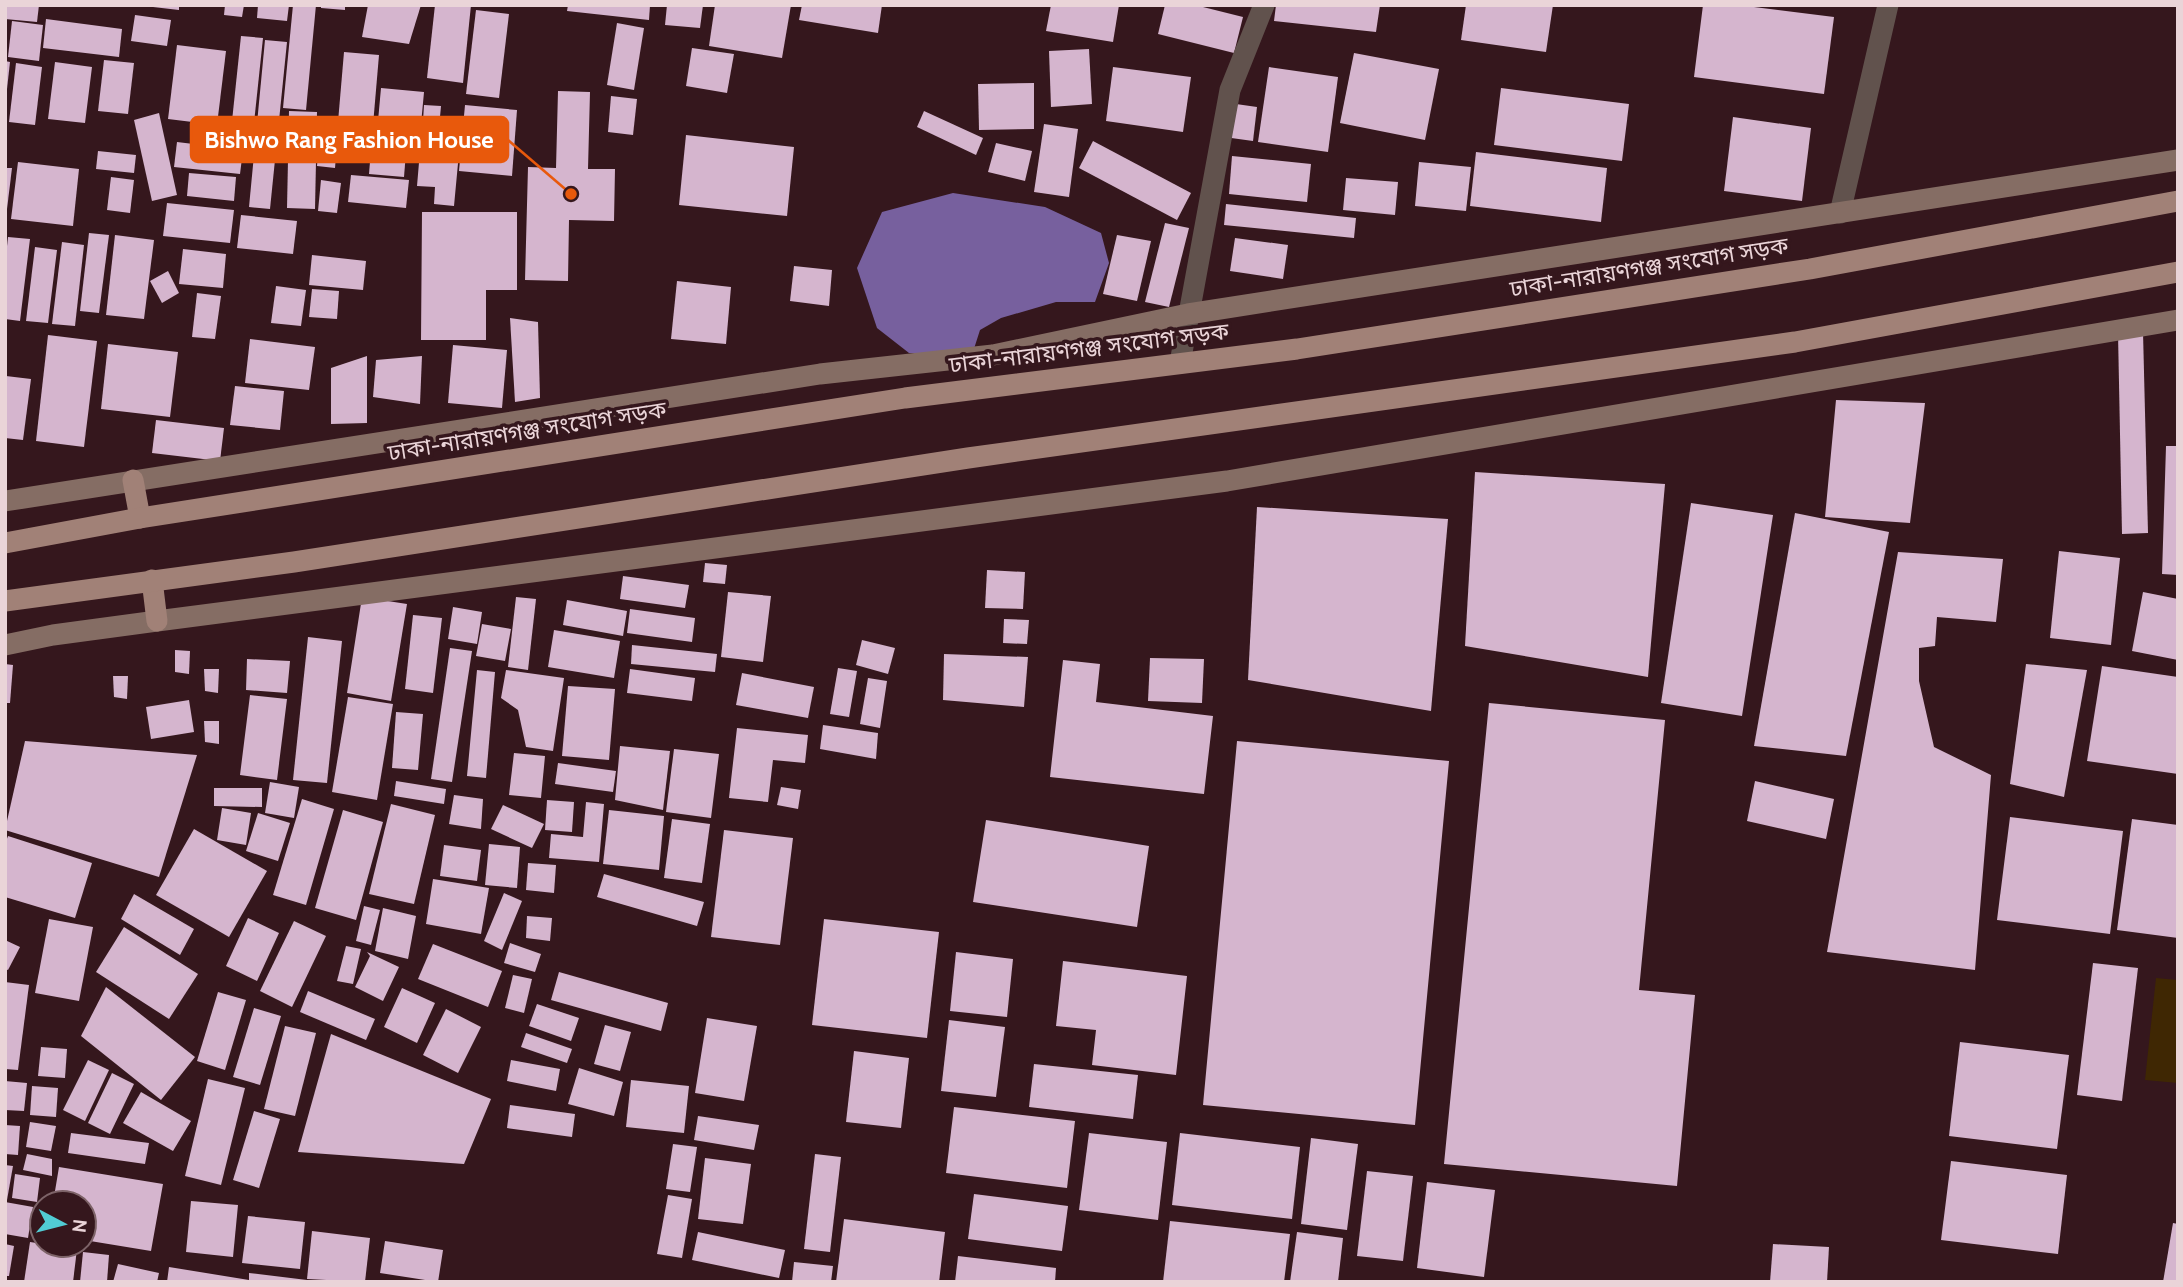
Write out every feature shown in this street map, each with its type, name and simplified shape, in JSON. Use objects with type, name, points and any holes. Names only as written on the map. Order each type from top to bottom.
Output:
[{"type":"main road","name":"ঢাকা-নারায়ণগঞ্জ সংযোগ সড়ক","points":[[5,543],[140,519],[905,398],[1297,349],[1810,269],[2178,201]]},
{"type":"main road","points":[[5,601],[294,562],[968,458],[1795,342],[2178,272]]},
{"type":"main road","points":[[133,480],[140,519]]},
{"type":"main road","points":[[152,580],[157,621]]},
{"type":"street","points":[[1180,363],[1230,90],[1264,5]]},
{"type":"street","points":[[1840,212],[1888,5]]},
{"type":"street","points":[[5,501],[820,374],[993,355],[1188,314],[2178,160]]},
{"type":"street","points":[[5,645],[53,635],[157,621],[1227,481],[2178,320]]},
{"type":"shaded area","points":[[953,193],[1045,207],[1101,233],[1109,263],[1095,302],[1056,302],[1001,318],[980,330],[972,355],[909,353],[877,328],[857,268],[882,212]]},
{"type":"shaded area","points":[[2156,978],[2178,980],[2178,1083],[2145,1080]]},
{"type":"building","points":[[5,5],[39,5],[37,22],[5,19]]},
{"type":"building","points":[[179,5],[179,10],[153,7]]},
{"type":"building","points":[[225,5],[244,5],[242,17],[224,15]]},
{"type":"building","points":[[258,5],[289,5],[287,21],[257,18]]},
{"type":"building","points":[[293,5],[316,5],[306,110],[283,108]]},
{"type":"building","points":[[321,5],[345,5],[345,10],[321,8]]},
{"type":"building","points":[[368,5],[421,5],[409,44],[362,37]]},
{"type":"building","points":[[435,5],[471,5],[463,83],[427,78]]},
{"type":"building","points":[[568,5],[650,5],[649,20],[567,11]]},
{"type":"building","points":[[667,5],[703,5],[700,28],[665,25]]},
{"type":"building","points":[[715,5],[791,5],[782,58],[709,46]]},
{"type":"building","points":[[802,5],[882,5],[878,33],[799,20]]},
{"type":"building","points":[[1051,5],[1119,5],[1113,42],[1046,31]]},
{"type":"building","points":[[1165,5],[1195,5],[1243,17],[1234,53],[1158,34]]},
{"type":"building","points":[[1276,5],[1380,5],[1376,32],[1274,21]]},
{"type":"building","points":[[1466,5],[1553,5],[1546,52],[1461,40]]},
{"type":"building","points":[[1703,5],[1738,5],[1834,17],[1824,94],[1694,77]]},
{"type":"building","points":[[476,10],[509,14],[499,98],[466,94]]},
{"type":"building","points":[[135,15],[171,20],[167,46],[131,41]]},
{"type":"building","points":[[46,19],[122,29],[119,57],[43,48]]},
{"type":"building","points":[[12,21],[43,25],[39,61],[8,57]]},
{"type":"building","points":[[617,23],[644,28],[634,90],[607,85]]},
{"type":"building","points":[[241,36],[263,38],[254,123],[232,121]]},
{"type":"building","points":[[265,40],[287,42],[270,209],[249,207]]},
{"type":"building","points":[[177,45],[226,51],[217,125],[168,119]]},
{"type":"building","points":[[692,48],[734,54],[727,93],[686,86]]},
{"type":"building","points":[[1089,49],[1092,104],[1051,107],[1049,51]]},
{"type":"building","points":[[344,52],[379,55],[373,125],[338,122]]},
{"type":"building","points":[[1354,53],[1439,69],[1425,140],[1340,123]]},
{"type":"building","points":[[104,60],[134,63],[128,114],[98,111]]},
{"type":"building","points":[[5,61],[10,62],[7,89],[5,89]]},
{"type":"building","points":[[55,62],[92,67],[85,123],[48,119]]},
{"type":"building","points":[[16,63],[42,67],[35,125],[9,122]]},
{"type":"building","points":[[1113,67],[1191,77],[1183,132],[1106,121]]},
{"type":"building","points":[[1269,67],[1338,77],[1328,152],[1258,142]]},
{"type":"building","points":[[1034,83],[1034,129],[979,130],[978,84]]},
{"type":"building","points":[[381,88],[424,92],[419,146],[376,143]]},
{"type":"building","points":[[1501,88],[1629,104],[1622,161],[1494,145]]},
{"type":"building","points":[[558,91],[590,92],[588,169],[615,169],[614,221],[569,220],[568,281],[525,280],[528,167],[556,168]]},
{"type":"building","points":[[611,96],[637,99],[633,135],[608,132]]},
{"type":"building","points":[[1229,103],[1257,107],[1253,141],[1224,137]]},
{"type":"building","points":[[424,105],[441,106],[438,139],[422,137]]},
{"type":"building","points":[[465,105],[517,110],[512,176],[459,171]]},
{"type":"building","points":[[289,111],[317,112],[315,209],[287,208]]},
{"type":"building","points":[[924,111],[983,138],[976,155],[917,127]]},
{"type":"building","points":[[159,113],[177,195],[152,201],[134,120]]},
{"type":"building","points":[[1733,117],[1811,128],[1802,201],[1724,191]]},
{"type":"building","points":[[1044,124],[1078,129],[1069,197],[1034,192]]},
{"type":"building","points":[[320,131],[338,133],[335,168],[317,166]]},
{"type":"building","points":[[686,135],[794,147],[787,216],[679,205]]},
{"type":"building","points":[[421,139],[460,142],[454,206],[434,204],[435,187],[417,186]]},
{"type":"building","points":[[1093,141],[1191,193],[1177,220],[1079,168]]},
{"type":"building","points":[[177,142],[243,150],[240,174],[174,167]]},
{"type":"building","points":[[996,143],[1032,151],[1025,181],[988,172]]},
{"type":"building","points":[[371,149],[406,152],[404,177],[369,174]]},
{"type":"building","points":[[98,151],[136,155],[134,173],[96,169]]},
{"type":"building","points":[[1476,152],[1607,168],[1601,222],[1470,206]]},
{"type":"building","points":[[1232,156],[1311,164],[1307,202],[1229,194]]},
{"type":"building","points":[[18,162],[79,169],[73,226],[11,219]]},
{"type":"building","points":[[1419,162],[1471,167],[1466,211],[1415,206]]},
{"type":"building","points":[[5,168],[12,168],[7,209],[5,209]]},
{"type":"building","points":[[189,173],[236,177],[234,201],[187,196]]},
{"type":"building","points":[[351,175],[409,180],[406,208],[348,202]]},
{"type":"building","points":[[111,177],[134,180],[130,213],[107,210]]},
{"type":"building","points":[[1346,178],[1398,182],[1395,215],[1343,210]]},
{"type":"building","points":[[321,180],[341,183],[337,213],[318,211]]},
{"type":"building","points":[[167,203],[234,210],[230,243],[163,236]]},
{"type":"building","points":[[1226,204],[1356,218],[1354,238],[1224,225]]},
{"type":"building","points":[[422,212],[517,212],[517,290],[486,290],[486,340],[421,340]]},
{"type":"building","points":[[241,215],[297,221],[293,254],[237,248]]},
{"type":"building","points":[[1165,223],[1189,228],[1169,307],[1145,302]]},
{"type":"building","points":[[89,233],[109,235],[99,313],[80,311]]},
{"type":"building","points":[[115,235],[154,240],[144,319],[106,315]]},
{"type":"building","points":[[1117,235],[1151,241],[1137,301],[1103,294]]},
{"type":"building","points":[[8,237],[30,239],[20,321],[5,319]]},
{"type":"building","points":[[1235,238],[1288,245],[1283,279],[1230,271]]},
{"type":"building","points":[[62,242],[84,245],[75,326],[52,324]]},
{"type":"building","points":[[35,247],[57,250],[48,323],[26,321]]},
{"type":"building","points":[[183,249],[226,254],[223,288],[179,284]]},
{"type":"building","points":[[312,255],[366,261],[363,290],[309,285]]},
{"type":"building","points":[[794,266],[832,270],[829,306],[790,301]]},
{"type":"building","points":[[168,271],[179,293],[162,303],[150,281]]},
{"type":"building","points":[[677,281],[731,287],[726,344],[671,339]]},
{"type":"building","points":[[276,286],[306,290],[301,326],[271,323]]},
{"type":"building","points":[[312,289],[339,291],[337,319],[309,317]]},
{"type":"building","points":[[197,293],[221,296],[215,339],[192,337]]},
{"type":"building","points":[[510,318],[538,322],[540,398],[515,402]]},
{"type":"building","points":[[2143,332],[2148,533],[2122,534],[2118,333]]},
{"type":"building","points":[[48,335],[97,341],[84,447],[36,441]]},
{"type":"building","points":[[250,339],[315,347],[309,390],[245,383]]},
{"type":"building","points":[[108,344],[178,352],[170,417],[101,409]]},
{"type":"building","points":[[453,345],[507,350],[502,408],[448,403]]},
{"type":"building","points":[[367,356],[367,423],[331,424],[331,368]]},
{"type":"building","points":[[422,356],[420,404],[373,397],[376,360]]},
{"type":"building","points":[[6,376],[31,379],[23,440],[5,438]]},
{"type":"building","points":[[235,386],[284,391],[280,430],[230,425]]},
{"type":"building","points":[[1836,400],[1925,403],[1910,523],[1825,517]]},
{"type":"building","points":[[156,420],[224,428],[220,461],[152,453]]},
{"type":"building","points":[[2166,446],[2178,446],[2178,575],[2162,574]]},
{"type":"building","points":[[1475,472],[1665,484],[1648,677],[1465,646]]},
{"type":"building","points":[[1691,503],[1773,515],[1742,716],[1661,703]]},
{"type":"building","points":[[1257,507],[1448,519],[1431,711],[1248,680]]},
{"type":"building","points":[[1795,513],[1889,532],[1846,756],[1754,746]]},
{"type":"building","points":[[2059,551],[2120,558],[2111,645],[2050,638]]},
{"type":"building","points":[[1898,552],[2003,559],[1996,622],[1937,617],[1935,646],[1919,648],[1919,681],[1934,747],[1991,775],[1975,970],[1827,952]]},
{"type":"building","points":[[705,563],[727,565],[725,584],[703,582]]},
{"type":"building","points":[[987,570],[1025,572],[1023,609],[985,608]]},
{"type":"building","points":[[623,576],[689,585],[685,608],[620,599]]},
{"type":"building","points":[[728,592],[771,596],[763,662],[721,657]]},
{"type":"building","points":[[2143,592],[2178,599],[2178,660],[2132,651]]},
{"type":"building","points":[[362,597],[407,604],[391,701],[347,693]]},
{"type":"building","points":[[516,597],[536,599],[528,670],[508,667]]},
{"type":"building","points":[[567,600],[627,611],[623,636],[563,625]]},
{"type":"building","points":[[453,607],[482,612],[477,644],[448,639]]},
{"type":"building","points":[[630,609],[695,618],[692,642],[627,633]]},
{"type":"building","points":[[413,615],[442,618],[433,693],[405,689]]},
{"type":"building","points":[[1004,619],[1029,620],[1027,644],[1003,643]]},
{"type":"building","points":[[482,624],[511,629],[505,661],[476,656]]},
{"type":"building","points":[[554,630],[620,641],[614,678],[548,667]]},
{"type":"building","points":[[308,637],[342,641],[327,783],[293,780]]},
{"type":"building","points":[[862,640],[895,648],[888,674],[856,665]]},
{"type":"building","points":[[632,645],[717,654],[715,672],[631,664]]},
{"type":"building","points":[[450,648],[472,651],[452,782],[431,779]]},
{"type":"building","points":[[175,650],[190,651],[189,674],[175,672]]},
{"type":"building","points":[[944,654],[1028,657],[1024,707],[943,700]]},
{"type":"building","points":[[1150,658],[1204,659],[1202,703],[1148,701]]},
{"type":"building","points":[[247,659],[290,661],[287,693],[246,690]]},
{"type":"building","points":[[1063,660],[1100,664],[1096,702],[1213,716],[1204,794],[1050,777]]},
{"type":"building","points":[[5,664],[13,665],[10,703],[5,703]]},
{"type":"building","points":[[2026,664],[2087,670],[2064,797],[2010,784]]},
{"type":"building","points":[[2102,666],[2178,677],[2178,774],[2087,761]]},
{"type":"building","points":[[838,668],[857,671],[849,717],[830,714]]},
{"type":"building","points":[[204,669],[219,669],[218,693],[205,691]]},
{"type":"building","points":[[630,669],[695,678],[692,701],[627,693]]},
{"type":"building","points":[[477,670],[495,672],[486,778],[467,776]]},
{"type":"building","points":[[506,670],[564,678],[553,751],[526,747],[518,710],[501,698]]},
{"type":"building","points":[[742,673],[814,687],[808,718],[736,705]]},
{"type":"building","points":[[113,676],[128,676],[127,699],[114,697]]},
{"type":"building","points":[[868,678],[887,681],[880,728],[860,724]]},
{"type":"building","points":[[568,686],[615,689],[609,760],[562,756]]},
{"type":"building","points":[[250,695],[287,699],[277,780],[240,775]]},
{"type":"building","points":[[348,697],[393,704],[377,800],[332,792]]},
{"type":"building","points":[[189,700],[194,732],[151,739],[146,707]]},
{"type":"building","points":[[1489,703],[1665,720],[1639,990],[1695,995],[1677,1186],[1444,1164]]},
{"type":"building","points":[[396,712],[423,714],[418,770],[392,768]]},
{"type":"building","points":[[204,721],[219,721],[219,744],[205,742]]},
{"type":"building","points":[[823,725],[878,733],[876,759],[820,749]]},
{"type":"building","points":[[737,728],[808,735],[805,763],[773,760],[768,802],[729,798]]},
{"type":"building","points":[[25,741],[197,755],[159,877],[5,830]]},
{"type":"building","points":[[1237,741],[1449,761],[1415,1125],[1203,1105]]},
{"type":"building","points":[[620,746],[670,751],[663,810],[615,800]]},
{"type":"building","points":[[674,749],[719,754],[711,818],[666,812]]},
{"type":"building","points":[[514,753],[545,756],[541,798],[509,795]]},
{"type":"building","points":[[558,763],[616,771],[613,792],[555,784]]},
{"type":"building","points":[[396,781],[446,789],[444,804],[394,796]]},
{"type":"building","points":[[1755,781],[1834,799],[1826,839],[1747,821]]},
{"type":"building","points":[[270,782],[299,787],[294,818],[265,813]]},
{"type":"building","points":[[781,787],[801,790],[798,809],[777,805]]},
{"type":"building","points":[[214,788],[262,788],[262,807],[214,806]]},
{"type":"building","points":[[454,795],[483,799],[481,829],[449,824]]},
{"type":"building","points":[[302,799],[334,809],[306,905],[273,895]]},
{"type":"building","points":[[547,800],[574,802],[572,832],[545,830]]},
{"type":"building","points":[[586,802],[604,804],[599,862],[549,858],[551,834],[583,837]]},
{"type":"building","points":[[391,804],[435,815],[414,904],[369,894]]},
{"type":"building","points":[[503,805],[544,824],[532,848],[491,829]]},
{"type":"building","points":[[222,808],[251,813],[246,845],[217,840]]},
{"type":"building","points":[[343,810],[383,822],[356,920],[315,908]]},
{"type":"building","points":[[609,810],[664,816],[659,870],[603,864]]},
{"type":"building","points":[[258,813],[290,823],[278,861],[246,851]]},
{"type":"building","points":[[2010,817],[2123,831],[2110,934],[1997,920]]},
{"type":"building","points":[[672,819],[710,824],[702,883],[664,878]]},
{"type":"building","points":[[2132,819],[2178,825],[2178,938],[2117,930]]},
{"type":"building","points":[[986,820],[1149,846],[1137,927],[973,902]]},
{"type":"building","points":[[194,829],[267,871],[229,937],[156,895]]},
{"type":"building","points":[[724,830],[793,838],[780,945],[711,937]]},
{"type":"building","points":[[8,836],[92,863],[75,918],[5,897],[5,844]]},
{"type":"building","points":[[489,844],[520,847],[517,888],[485,885]]},
{"type":"building","points":[[444,845],[481,850],[477,881],[440,876]]},
{"type":"building","points":[[528,863],[556,865],[554,893],[526,890]]},
{"type":"building","points":[[604,874],[704,902],[697,926],[597,897]]},
{"type":"building","points":[[433,879],[489,888],[481,934],[426,924]]},
{"type":"building","points":[[504,893],[522,901],[502,950],[484,941]]},
{"type":"building","points":[[134,894],[194,929],[180,955],[121,919]]},
{"type":"building","points":[[364,906],[380,910],[371,945],[356,941]]},
{"type":"building","points":[[383,908],[416,916],[408,959],[375,951]]},
{"type":"building","points":[[527,916],[552,918],[550,941],[526,938]]},
{"type":"building","points":[[248,918],[279,933],[257,981],[226,966]]},
{"type":"building","points":[[49,919],[93,927],[79,1001],[35,993]]},
{"type":"building","points":[[824,919],[939,932],[927,1038],[812,1025]]},
{"type":"building","points":[[294,921],[326,936],[292,1007],[260,991]]},
{"type":"building","points":[[124,927],[198,974],[169,1019],[96,972]]},
{"type":"building","points":[[5,940],[20,947],[8,970],[5,969]]},
{"type":"building","points":[[510,943],[541,954],[535,972],[504,963]]},
{"type":"building","points":[[433,944],[502,971],[488,1007],[418,979]]},
{"type":"building","points":[[346,946],[361,949],[353,984],[337,981]]},
{"type":"building","points":[[367,952],[399,967],[383,1001],[355,987],[370,956]]},
{"type":"building","points":[[956,952],[1013,959],[1007,1017],[950,1011]]},
{"type":"building","points":[[1063,961],[1187,976],[1176,1075],[1092,1065],[1096,1030],[1056,1026]]},
{"type":"building","points":[[2093,963],[2138,968],[2122,1101],[2077,1095]]},
{"type":"building","points":[[559,972],[668,1003],[661,1031],[551,1000]]},
{"type":"building","points":[[513,975],[532,979],[524,1013],[505,1008]]},
{"type":"building","points":[[5,982],[29,985],[18,1070],[5,1069]]},
{"type":"building","points":[[106,987],[195,1057],[161,1100],[81,1036]]},
{"type":"building","points":[[402,988],[435,1003],[417,1043],[384,1027]]},
{"type":"building","points":[[308,991],[375,1019],[366,1040],[300,1012]]},
{"type":"building","points":[[218,992],[246,1000],[225,1070],[197,1061]]},
{"type":"building","points":[[537,1004],[579,1018],[571,1041],[529,1026]]},
{"type":"building","points":[[254,1008],[281,1016],[260,1085],[233,1077]]},
{"type":"building","points":[[446,1009],[481,1027],[458,1073],[423,1055]]},
{"type":"building","points":[[707,1018],[757,1026],[744,1101],[695,1093]]},
{"type":"building","points":[[949,1020],[1005,1027],[996,1097],[941,1091]]},
{"type":"building","points":[[605,1025],[631,1032],[620,1071],[594,1064]]},
{"type":"building","points":[[285,1026],[316,1033],[295,1116],[264,1109]]},
{"type":"building","points":[[526,1033],[572,1049],[567,1063],[521,1047]]},
{"type":"building","points":[[331,1034],[491,1099],[464,1164],[298,1152]]},
{"type":"building","points":[[1960,1042],[2069,1055],[2057,1149],[1949,1136]]},
{"type":"building","points":[[41,1047],[67,1049],[65,1078],[38,1076]]},
{"type":"building","points":[[854,1051],[909,1058],[901,1128],[846,1122]]},
{"type":"building","points":[[88,1060],[109,1070],[85,1121],[63,1110]]},
{"type":"building","points":[[511,1060],[560,1069],[556,1091],[507,1081]]},
{"type":"building","points":[[1034,1064],[1138,1075],[1133,1119],[1029,1107]]},
{"type":"building","points":[[579,1068],[623,1082],[614,1116],[568,1104]]},
{"type":"building","points":[[112,1073],[134,1084],[110,1134],[88,1123]]},
{"type":"building","points":[[208,1079],[245,1088],[221,1185],[185,1176]]},
{"type":"building","points":[[631,1080],[689,1086],[684,1133],[626,1127]]},
{"type":"building","points":[[5,1081],[27,1083],[24,1111],[5,1110]]},
{"type":"building","points":[[32,1086],[58,1088],[56,1117],[30,1115]]},
{"type":"building","points":[[141,1092],[191,1121],[173,1151],[123,1123]]},
{"type":"building","points":[[510,1105],[575,1114],[572,1137],[507,1128]]},
{"type":"building","points":[[954,1107],[1075,1121],[1067,1188],[946,1173]]},
{"type":"building","points":[[254,1111],[280,1119],[259,1188],[233,1180]]},
{"type":"building","points":[[698,1116],[759,1125],[754,1150],[694,1140]]},
{"type":"building","points":[[30,1122],[56,1126],[51,1151],[26,1147]]},
{"type":"building","points":[[5,1125],[20,1126],[18,1155],[5,1154]]},
{"type":"building","points":[[71,1133],[149,1143],[145,1164],[68,1153]]},
{"type":"building","points":[[1089,1133],[1167,1142],[1158,1220],[1079,1210]]},
{"type":"building","points":[[1180,1133],[1300,1147],[1292,1219],[1172,1205]]},
{"type":"building","points":[[1311,1138],[1358,1144],[1347,1230],[1301,1224]]},
{"type":"building","points":[[673,1144],[697,1147],[690,1192],[666,1189]]},
{"type":"building","points":[[27,1154],[52,1159],[52,1176],[23,1170]]},
{"type":"building","points":[[815,1154],[841,1157],[830,1252],[804,1249]]},
{"type":"building","points":[[705,1158],[751,1164],[743,1224],[698,1219]]},
{"type":"building","points":[[1951,1161],[2067,1175],[2058,1254],[1941,1240]]},
{"type":"building","points":[[5,1165],[13,1166],[7,1200],[5,1200]]},
{"type":"building","points":[[59,1167],[163,1184],[151,1251],[98,1242],[98,1189],[55,1189]]},
{"type":"building","points":[[1367,1171],[1413,1176],[1403,1261],[1357,1256]]},
{"type":"building","points":[[15,1174],[40,1178],[39,1189],[28,1189],[28,1201],[12,1198]]},
{"type":"building","points":[[1427,1182],[1495,1190],[1484,1277],[1417,1268]]},
{"type":"building","points":[[974,1194],[1068,1206],[1062,1251],[968,1239]]},
{"type":"building","points":[[668,1195],[692,1199],[682,1258],[657,1254]]},
{"type":"building","points":[[191,1201],[238,1205],[233,1257],[186,1252]]},
{"type":"building","points":[[5,1202],[28,1206],[28,1238],[5,1234]]},
{"type":"building","points":[[248,1216],[305,1222],[300,1269],[242,1263]]},
{"type":"building","points":[[844,1219],[945,1232],[939,1282],[836,1282]]},
{"type":"building","points":[[1170,1221],[1290,1234],[1284,1282],[1163,1282]]},
{"type":"building","points":[[2173,1223],[2178,1224],[2178,1282],[2163,1282]]},
{"type":"building","points":[[312,1231],[370,1238],[365,1282],[307,1279]]},
{"type":"building","points":[[698,1232],[785,1250],[779,1278],[692,1260]]},
{"type":"building","points":[[1297,1232],[1343,1238],[1338,1282],[1290,1282]]},
{"type":"building","points":[[385,1241],[443,1250],[438,1282],[380,1273]]},
{"type":"building","points":[[5,1244],[14,1246],[9,1276],[5,1276]]},
{"type":"building","points":[[1773,1244],[1829,1247],[1827,1282],[1770,1282]]},
{"type":"building","points":[[98,1254],[109,1255],[107,1282],[80,1282],[82,1259],[98,1259]]},
{"type":"building","points":[[28,1255],[28,1259],[76,1259],[73,1282],[24,1282]]},
{"type":"building","points":[[958,1256],[1056,1268],[1055,1282],[955,1282]]},
{"type":"building","points":[[794,1262],[833,1266],[831,1282],[792,1282]]},
{"type":"building","points":[[118,1264],[159,1273],[157,1282],[113,1282]]},
{"type":"building","points":[[169,1267],[249,1280],[249,1273],[307,1282],[167,1282]]},
{"type":"place","name":"Bishwo Rang Fashion House","points":[[571,194]]}]
